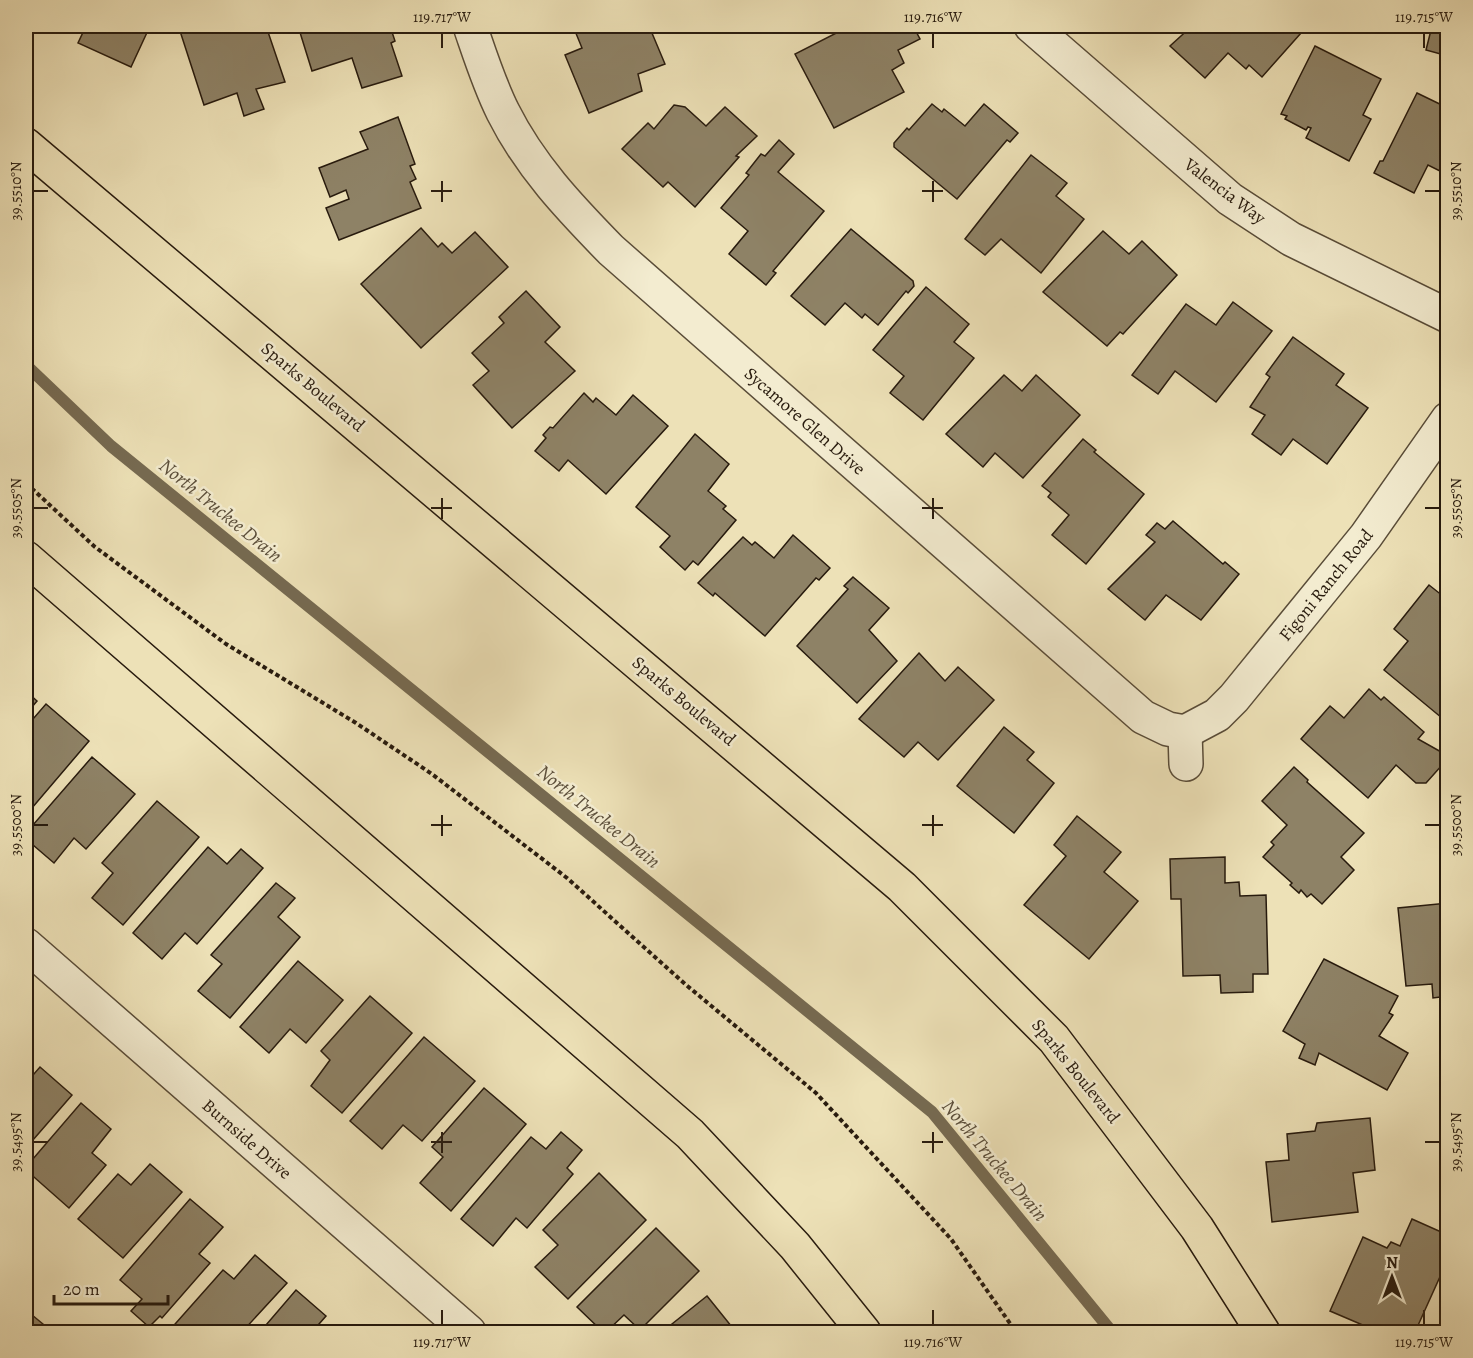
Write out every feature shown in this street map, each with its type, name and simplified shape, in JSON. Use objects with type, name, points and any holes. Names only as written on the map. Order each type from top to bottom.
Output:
[{"type":"main road","name":"Sparks Boulevard","points":[[26,145],[902,887],[1054,1039],[1197,1228],[1263,1332]]},
{"type":"main road","points":[[26,558],[690,1134],[795,1246],[864,1332]]},
{"type":"street","name":"Sycamore Glen Drive","points":[[470,26],[491,88],[529,157],[562,199],[611,250],[1143,717],[1168,729],[1185,732]]},
{"type":"street","name":"Valencia Way","points":[[1031,26],[1230,199],[1292,239],[1448,316]]},
{"type":"street","name":"Figoni Ranch Road","points":[[1185,732],[1217,715],[1234,698],[1366,536],[1448,419]]},
{"type":"street","points":[[1185,732],[1186,764]]},
{"type":"street","name":"Burnside Drive","points":[[26,945],[469,1332]]},
{"type":"path","points":[[26,483],[95,547],[226,644],[356,723],[432,774],[508,831],[618,922],[685,984],[816,1093],[951,1239],[1016,1332]]},
{"type":"building","points":[[86,26],[150,26],[131,67],[78,43]]},
{"type":"building","points":[[198,26],[266,26],[285,82],[256,89],[264,109],[244,116],[237,93],[204,105],[180,31]]},
{"type":"building","points":[[298,26],[390,26],[395,41],[391,43],[402,76],[362,88],[352,58],[312,71]]},
{"type":"building","points":[[573,26],[649,26],[665,64],[638,74],[642,91],[589,113],[565,55],[582,48]]},
{"type":"building","points":[[850,26],[913,26],[920,39],[898,50],[904,63],[892,70],[904,92],[834,128],[795,54]]},
{"type":"building","points":[[1192,26],[1293,26],[1301,33],[1262,77],[1249,65],[1246,69],[1228,53],[1205,78],[1170,46]]},
{"type":"building","points":[[1432,26],[1448,26],[1448,56],[1426,50]]},
{"type":"building","points":[[1315,46],[1381,79],[1363,115],[1371,119],[1349,161],[1306,138],[1311,128],[1308,127],[1306,130],[1285,119],[1287,116],[1281,114]]},
{"type":"building","points":[[1417,93],[1448,108],[1448,175],[1428,165],[1414,193],[1374,173],[1380,161],[1383,161]]},
{"type":"building","points":[[932,104],[942,112],[944,109],[965,126],[984,104],[1018,133],[1010,142],[1007,140],[957,199],[894,147],[894,143],[907,128],[909,130]]},
{"type":"building","points":[[674,105],[685,107],[706,126],[725,107],[757,136],[736,156],[739,157],[695,207],[668,182],[663,187],[622,149],[648,123],[654,129]]},
{"type":"building","points":[[398,117],[415,164],[410,166],[416,179],[410,182],[421,208],[339,240],[326,208],[349,199],[346,190],[330,197],[319,168],[368,149],[360,132]]},
{"type":"building","points":[[779,140],[794,154],[778,172],[824,211],[773,271],[776,273],[766,285],[729,254],[748,231],[721,208],[749,175],[746,173],[761,154],[765,156]]},
{"type":"building","points":[[1031,155],[1067,183],[1056,196],[1084,219],[1041,273],[1001,239],[985,255],[965,239]]},
{"type":"building","points":[[421,228],[438,247],[442,243],[452,253],[475,232],[508,267],[421,348],[361,284]]},
{"type":"building","points":[[851,229],[913,281],[914,286],[908,293],[906,291],[878,325],[865,314],[862,318],[845,303],[825,325],[791,296]]},
{"type":"building","points":[[1103,231],[1129,254],[1142,241],[1177,275],[1123,334],[1120,332],[1107,346],[1043,292]]},
{"type":"building","points":[[926,287],[969,324],[954,342],[974,358],[923,420],[890,393],[904,376],[873,350]]},
{"type":"building","points":[[526,291],[560,327],[545,342],[575,371],[512,428],[473,385],[489,371],[472,353],[504,323],[499,317]]},
{"type":"building","points":[[1233,302],[1272,331],[1216,402],[1175,371],[1158,394],[1132,375],[1186,304],[1216,325]]},
{"type":"building","points":[[1293,337],[1344,374],[1336,385],[1368,408],[1327,464],[1293,439],[1281,455],[1252,434],[1265,415],[1250,407],[1270,377],[1266,374]]},
{"type":"building","points":[[1004,375],[1022,391],[1036,375],[1080,415],[1023,478],[995,453],[983,467],[946,434]]},
{"type":"building","points":[[584,393],[593,402],[596,398],[616,415],[633,395],[668,426],[606,494],[568,460],[559,471],[535,451],[546,438],[543,435],[550,427],[553,428]]},
{"type":"building","points":[[695,434],[729,464],[708,491],[726,506],[723,509],[736,520],[698,565],[693,561],[685,570],[660,547],[670,536],[636,507]]},
{"type":"building","points":[[1083,439],[1096,450],[1094,452],[1144,494],[1086,564],[1052,535],[1069,515],[1048,497],[1051,493],[1042,486]]},
{"type":"building","points":[[1173,521],[1223,564],[1225,562],[1239,574],[1201,620],[1166,595],[1145,620],[1108,589],[1155,542],[1146,535],[1157,523],[1165,529]]},
{"type":"building","points":[[793,535],[830,568],[819,580],[816,578],[765,636],[715,593],[713,596],[698,583],[743,537],[752,545],[755,542],[774,558]]},
{"type":"building","points":[[853,577],[889,608],[869,630],[897,661],[857,703],[797,646],[848,589],[844,586]]},
{"type":"building","points":[[1429,585],[1448,600],[1448,723],[1384,670],[1408,641],[1394,629]]},
{"type":"building","points":[[919,653],[945,681],[958,667],[994,700],[938,760],[918,742],[904,757],[859,719]]},
{"type":"building","points":[[1369,689],[1381,700],[1384,697],[1424,732],[1418,739],[1443,753],[1443,764],[1426,783],[1416,783],[1396,765],[1368,798],[1301,739],[1330,706],[1344,718]]},
{"type":"building","points":[[26,691],[37,701],[26,714]]},
{"type":"building","points":[[46,704],[89,741],[26,815],[26,727]]},
{"type":"building","points":[[1004,727],[1034,752],[1027,760],[1054,783],[1014,833],[957,786]]},
{"type":"building","points":[[92,757],[135,794],[86,849],[74,838],[54,863],[26,839],[26,833]]},
{"type":"building","points":[[1294,767],[1308,780],[1307,782],[1364,833],[1341,857],[1354,870],[1322,904],[1311,894],[1307,897],[1301,890],[1299,893],[1290,885],[1292,883],[1263,857],[1274,845],[1271,842],[1287,825],[1262,801]]},
{"type":"building","points":[[157,801],[199,837],[123,925],[92,898],[113,873],[102,863]]},
{"type":"building","points":[[1077,816],[1121,852],[1104,872],[1138,901],[1089,959],[1024,905],[1066,856],[1054,845]]},
{"type":"building","points":[[208,847],[227,864],[241,849],[263,868],[197,944],[185,933],[162,959],[133,933]]},
{"type":"building","points":[[1225,857],[1225,883],[1239,882],[1240,896],[1266,895],[1268,974],[1253,974],[1253,992],[1221,993],[1220,975],[1183,976],[1181,899],[1171,899],[1170,859]]},
{"type":"building","points":[[276,883],[295,898],[278,917],[300,937],[230,1018],[198,991],[222,964],[211,955]]},
{"type":"building","points":[[1448,903],[1448,996],[1433,998],[1432,984],[1406,986],[1398,908]]},
{"type":"building","points":[[1324,959],[1398,996],[1389,1013],[1393,1015],[1379,1036],[1408,1053],[1387,1090],[1319,1053],[1315,1065],[1299,1058],[1305,1044],[1283,1031]]},
{"type":"building","points":[[298,961],[343,1000],[306,1043],[290,1029],[269,1053],[240,1027]]},
{"type":"building","points":[[370,996],[412,1033],[342,1113],[311,1086],[330,1060],[321,1051]]},
{"type":"building","points":[[424,1037],[475,1081],[422,1141],[403,1125],[382,1149],[350,1121]]},
{"type":"building","points":[[40,1067],[72,1095],[26,1148],[26,1083]]},
{"type":"building","points":[[484,1088],[526,1124],[451,1211],[420,1183],[443,1157],[432,1147]]},
{"type":"building","points":[[81,1103],[111,1129],[92,1153],[106,1165],[69,1208],[26,1170],[26,1167]]},
{"type":"building","points":[[1370,1118],[1375,1170],[1353,1173],[1358,1212],[1272,1222],[1266,1162],[1289,1160],[1287,1134],[1315,1131],[1317,1123]]},
{"type":"building","points":[[561,1132],[582,1150],[567,1168],[573,1174],[527,1228],[516,1218],[493,1246],[461,1219],[531,1137],[546,1149]]},
{"type":"building","points":[[150,1164],[182,1192],[123,1258],[78,1219],[118,1174],[131,1185]]},
{"type":"building","points":[[599,1173],[646,1220],[568,1299],[535,1267],[558,1245],[543,1230]]},
{"type":"building","points":[[190,1199],[223,1227],[199,1254],[210,1263],[162,1318],[160,1316],[149,1327],[131,1311],[142,1299],[120,1280]]},
{"type":"building","points":[[1412,1219],[1448,1235],[1448,1259],[1415,1332],[1379,1332],[1330,1311],[1363,1237],[1387,1248],[1391,1242],[1400,1246]]},
{"type":"building","points":[[656,1228],[699,1271],[640,1330],[624,1315],[606,1332],[603,1332],[577,1307]]},
{"type":"building","points":[[255,1255],[287,1283],[242,1332],[168,1332],[223,1270],[234,1279]]},
{"type":"building","points":[[296,1290],[326,1316],[312,1332],[260,1332]]},
{"type":"building","points":[[707,1296],[736,1332],[662,1332]]},
{"type":"building","points":[[26,1310],[49,1329],[46,1332],[26,1332]]},
{"type":"waterway","name":"North Truckee Drain","points":[[26,365],[111,446],[932,1112],[1112,1332]]}]
